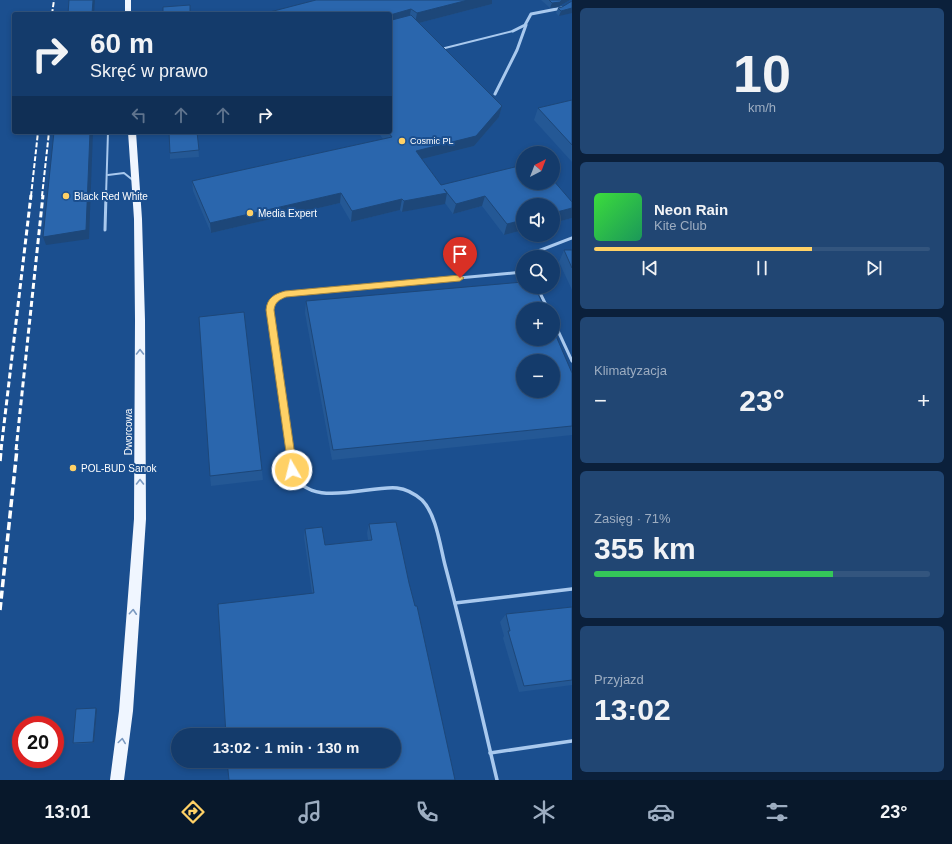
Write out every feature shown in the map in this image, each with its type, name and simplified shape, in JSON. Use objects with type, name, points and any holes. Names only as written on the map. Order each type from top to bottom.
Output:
[{"type":"main road","points":[[128,0],[128,12]]},
{"type":"main road","name":"Dworcowa","points":[[117,780],[126,711],[140,519],[140,320],[137,183],[132,134]]},
{"type":"street","points":[[495,94],[517,50],[526,25],[529,21],[530,14],[565,7]]},
{"type":"street","points":[[513,31],[526,25]]},
{"type":"lane","points":[[438,50],[513,31]]},
{"type":"lane","points":[[105,230],[108,175],[108,134]]},
{"type":"lane","points":[[108,175],[124,173],[137,183]]},
{"type":"lane","points":[[541,250],[572,238]]},
{"type":"lane","points":[[497,780],[455,603],[430,510],[422,497],[409,490],[397,488],[324,493],[308,489],[298,480],[292,470],[270,310],[271,303],[277,297],[285,294],[516,273]]},
{"type":"lane","points":[[560,335],[572,361]]},
{"type":"lane","points":[[455,603],[572,589]]},
{"type":"lane","points":[[490,753],[572,741]]},
{"type":"building","points":[[69,0],[93,0],[92,12],[68,12]]},
{"type":"building","points":[[316,0],[468,0],[417,13],[411,9],[392,14],[392,12],[270,12]]},
{"type":"building","points":[[549,0],[562,0],[560,2],[552,3]]},
{"type":"building","points":[[572,1],[572,8],[561,11],[558,8],[562,7]]},
{"type":"building","points":[[190,5],[190,12],[163,12],[163,7]]},
{"type":"building","points":[[411,15],[502,106],[476,136],[416,151],[441,185],[516,167],[516,190],[560,190],[560,188],[572,202],[572,208],[560,211],[560,198],[516,198],[516,222],[507,224],[485,196],[456,204],[444,189],[447,193],[404,201],[402,199],[352,211],[341,193],[210,223],[192,181],[392,137],[390,134],[392,134],[392,20]]},
{"type":"building","points":[[572,100],[572,145],[538,108]]},
{"type":"building","points":[[54,134],[90,134],[86,230],[43,237]]},
{"type":"building","points":[[169,134],[197,134],[199,150],[170,153]]},
{"type":"building","points":[[564,250],[572,250],[572,268]]},
{"type":"building","points":[[516,283],[516,294],[538,294],[542,302],[516,302],[516,346],[560,345],[572,373],[572,426],[333,450],[306,301]]},
{"type":"building","points":[[244,312],[262,470],[210,476],[199,317]]},
{"type":"building","points":[[396,522],[409,583],[415,606],[417,606],[455,780],[229,780],[228,768],[401,768],[401,728],[226,728],[218,604],[314,593],[305,529],[322,527],[325,545],[372,540],[369,524]]},
{"type":"building","points":[[572,607],[572,680],[524,686],[508,631],[510,631],[506,614]]},
{"type":"building","points":[[96,708],[93,742],[73,743],[76,709]]},
{"type":"railway","points":[[52,12],[54,0]]},
{"type":"railway","points":[[31,196],[38,134]]},
{"type":"railway","points":[[42,196],[49,134]]},
{"type":"railway","points":[[1,450],[31,195]]},
{"type":"railway","points":[[16,450],[43,195]]},
{"type":"railway","points":[[0,461],[1,449]]},
{"type":"railway","points":[[0,610],[17,449]]},
{"type":"place","name":"Cosmic PL","points":[[402,141]]},
{"type":"place","name":"Black Red White","points":[[66,196]]},
{"type":"place","name":"Media Expert","points":[[250,213]]},
{"type":"place","name":"POL-BUD Sanok","points":[[73,468]]},
{"type":"route","points":[[292,470],[270,310],[271,303],[277,297],[285,294],[460,278]]}]
